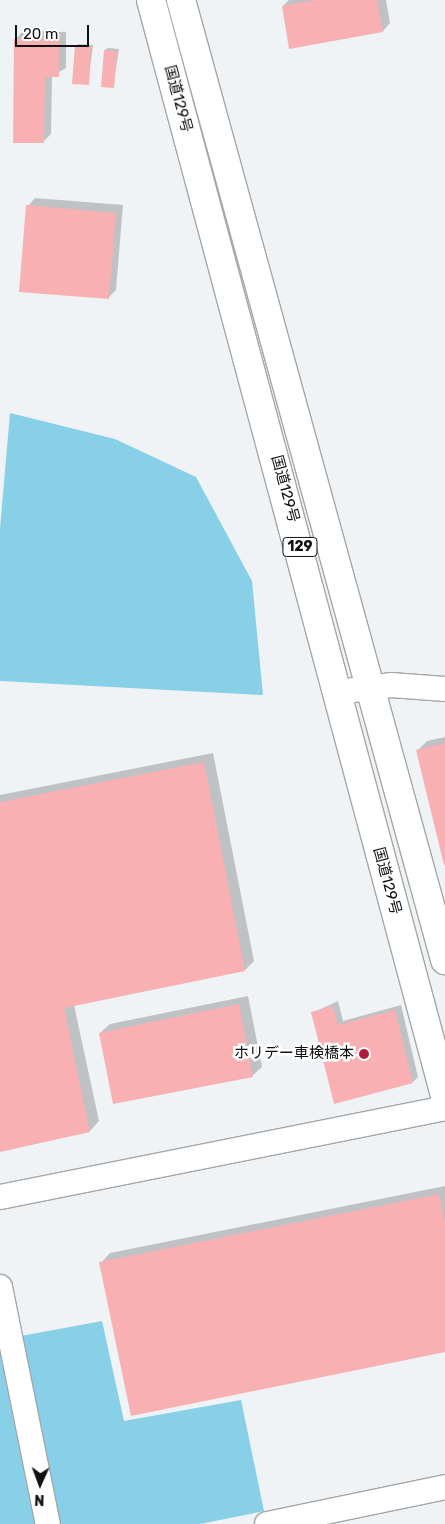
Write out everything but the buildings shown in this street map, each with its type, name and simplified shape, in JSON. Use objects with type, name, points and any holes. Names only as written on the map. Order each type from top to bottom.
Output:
[{"type":"highway","name":"国道129号","points":[[151,0],[339,692],[445,1096]]},
{"type":"highway","name":"国道129号","points":[[181,0],[366,686],[445,960]]},
{"type":"street","points":[[339,692],[366,686],[445,689]]},
{"type":"street","points":[[0,1198],[445,1108]]},
{"type":"street","points":[[0,1287],[48,1524]]},
{"type":"street","points":[[267,1524],[445,1487]]},
{"type":"shaded area","points":[[10,413],[115,439],[196,477],[252,581],[263,695],[0,681],[0,529]]},
{"type":"shaded area","points":[[102,1321],[124,1421],[241,1400],[264,1511],[200,1524],[60,1524],[21,1336]]},
{"type":"shaded area","points":[[0,1341],[36,1524],[0,1524]]},
{"type":"place","name":"ホリデー車検橋本","points":[[364,1054]]}]
